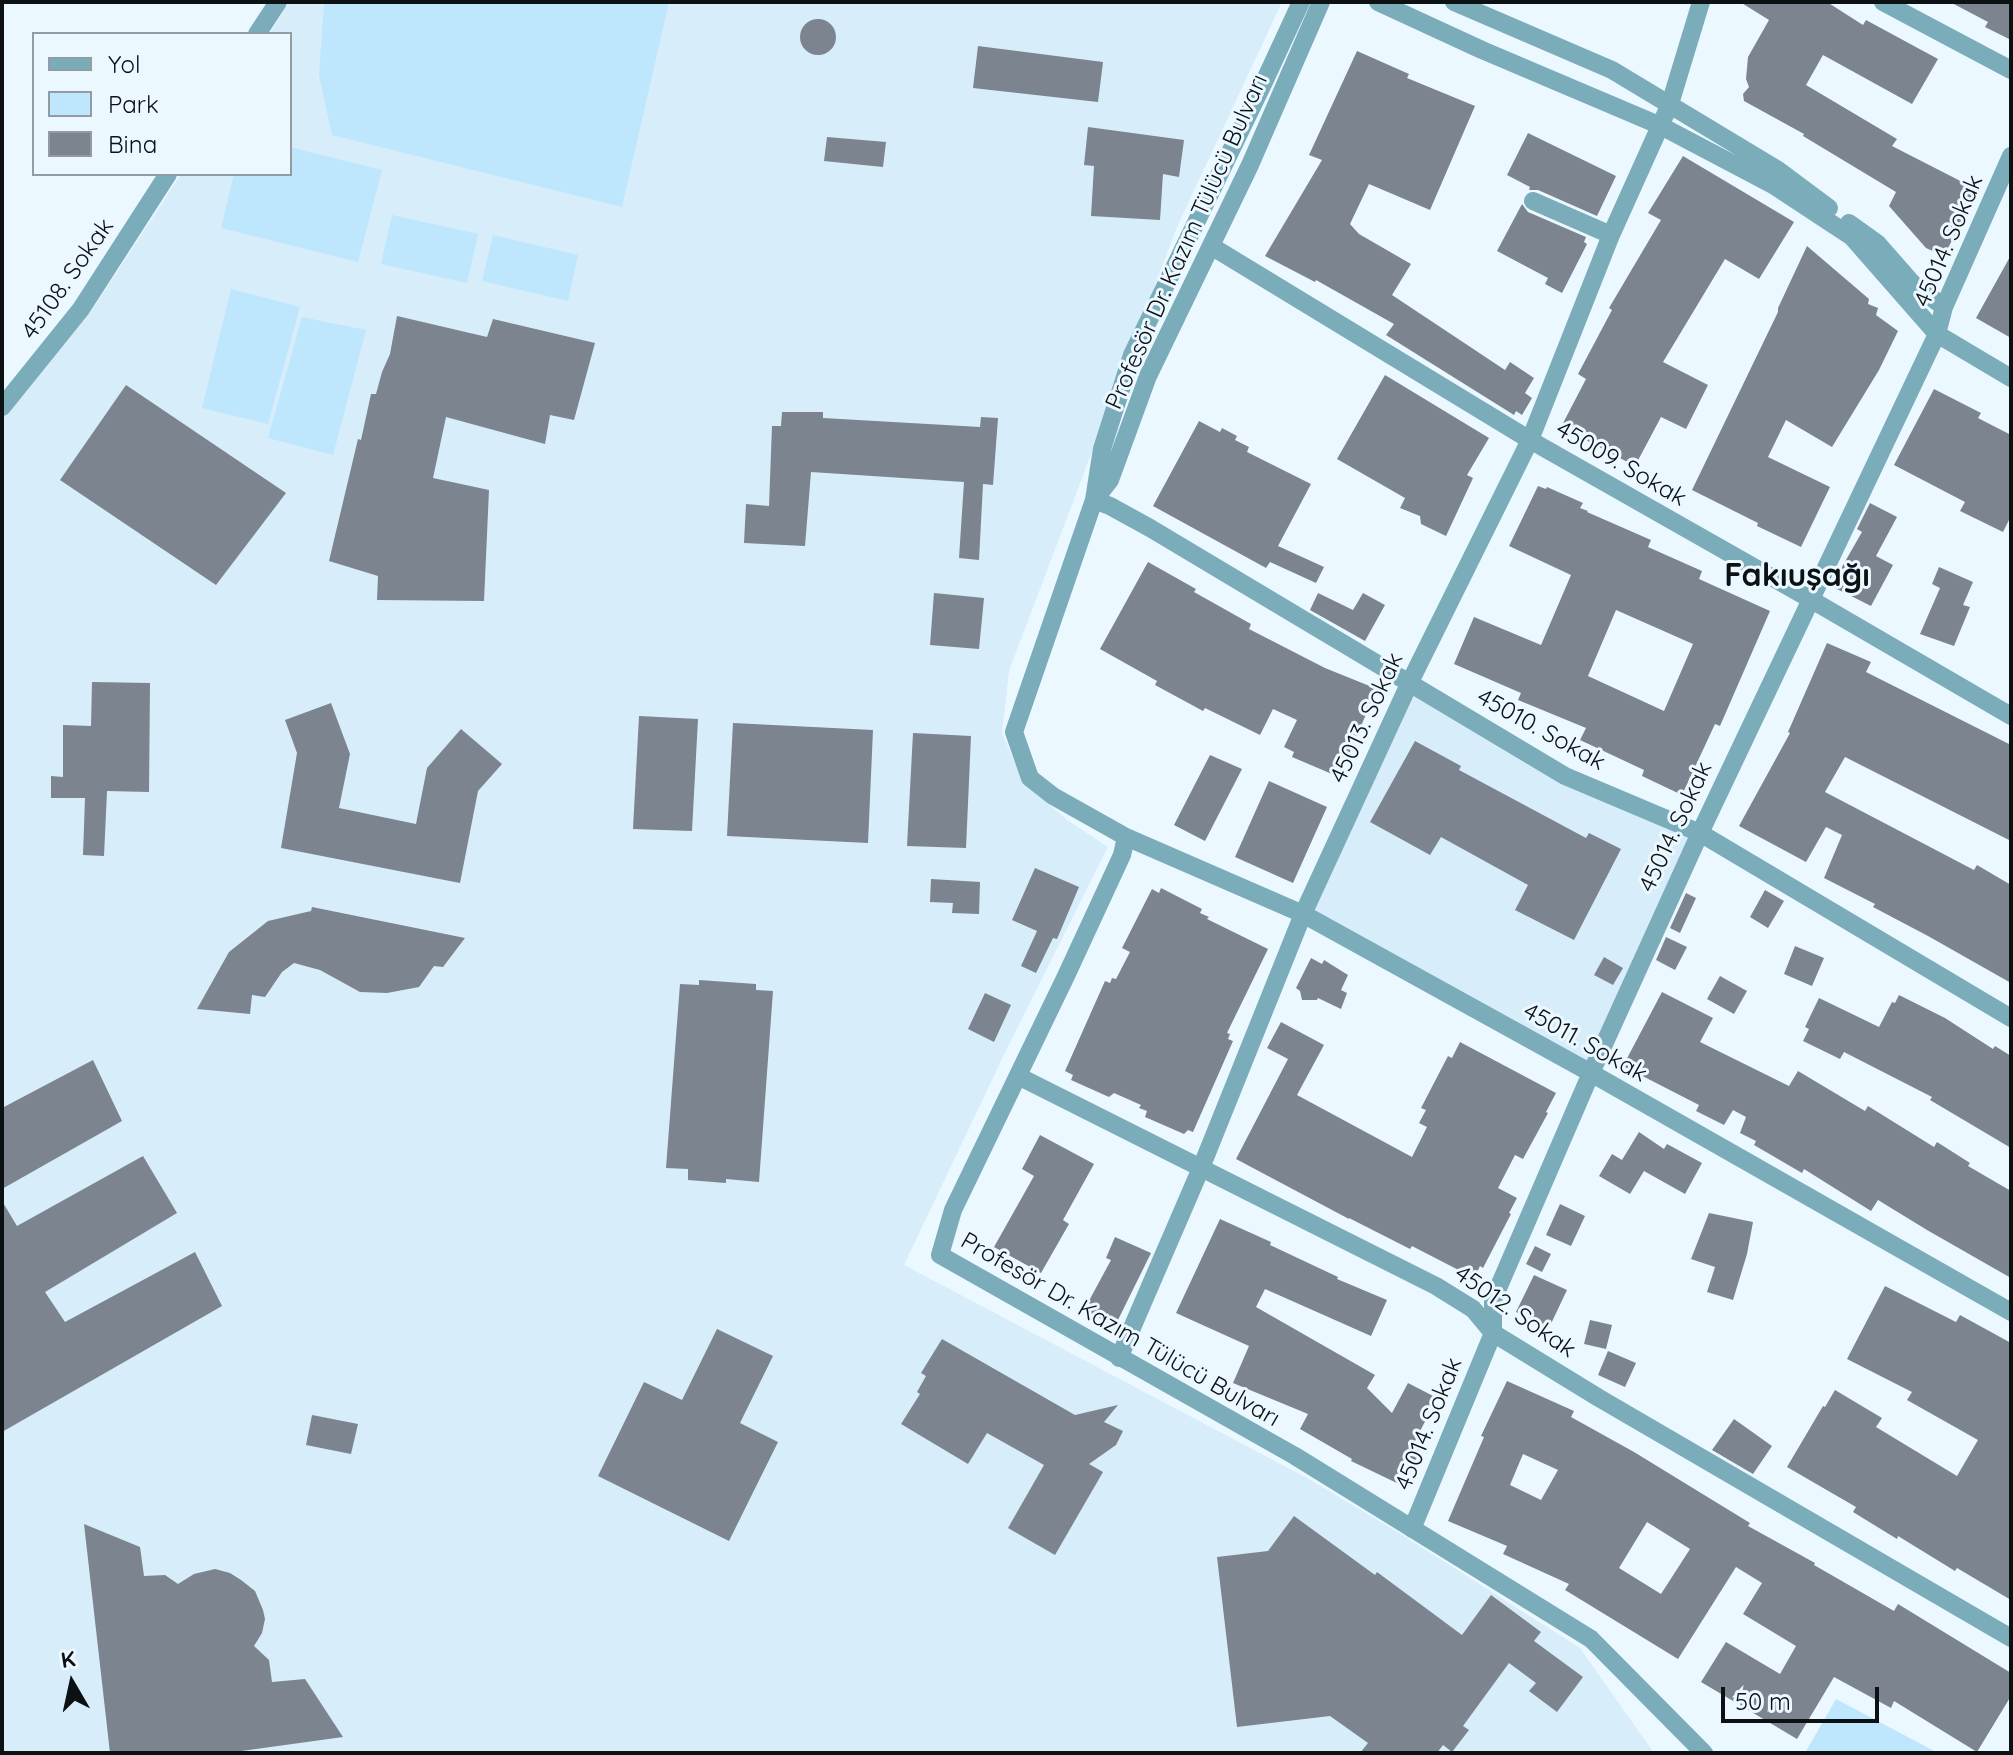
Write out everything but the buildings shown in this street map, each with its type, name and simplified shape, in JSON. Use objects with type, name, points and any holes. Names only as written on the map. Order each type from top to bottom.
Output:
[{"type":"street","points":[[258,32],[278,2]]},
{"type":"street","name":"Profesör Dr. Kazım Tülücü Bulvarı","points":[[1301,2],[1132,355],[1102,449],[1094,500],[1014,732],[1030,778],[1053,796],[1126,837],[1122,855],[953,1210],[940,1255],[1295,1456],[1591,1639],[1704,1753]]},
{"type":"street","name":"Profesör Dr. Kazım Tülücü Bulvarı","points":[[1094,500],[1110,480],[1148,376],[1250,165],[1321,2]]},
{"type":"street","points":[[1378,2],[1661,126],[1773,185],[1852,237],[1937,334],[2011,378]]},
{"type":"street","points":[[1454,2],[1612,70],[1778,170],[1877,243],[1913,284],[1944,307]]},
{"type":"street","name":"45013. Sokak","points":[[1119,1358],[1201,1168],[1303,914],[1410,682],[1530,440],[1611,235],[1670,104],[1701,2]]},
{"type":"street","points":[[1883,2],[2011,70]]},
{"type":"street","name":"45014. Sokak","points":[[1412,1529],[1493,1333],[1493,1300],[1591,1073],[1700,833],[1937,334],[1944,307],[2011,156]]},
{"type":"street","name":"45108. Sokak","points":[[2,407],[81,309],[167,176]]},
{"type":"street","points":[[1533,201],[1611,235]]},
{"type":"street","name":"45009. Sokak","points":[[1211,246],[1530,440],[2011,716]]},
{"type":"street","name":"45010. Sokak","points":[[1094,500],[1150,528],[1565,776],[1700,833],[2011,1018]]},
{"type":"street","name":"45011. Sokak","points":[[1126,837],[1303,914],[1591,1073],[2011,1312]]},
{"type":"street","name":"45012. Sokak","points":[[1018,1076],[1436,1286],[1473,1309],[1493,1333],[1720,1470],[2011,1638]]},
{"type":"shaded area","points":[[289,2],[1282,2],[1177,227],[1009,671],[1002,733],[1023,781],[1067,820],[1108,847],[904,1265],[1307,1478],[1580,1648],[1654,1753],[2,1753],[2,417],[90,313],[180,176],[292,176],[292,32],[270,32]]},
{"type":"shaded area","points":[[1410,682],[1565,776],[1700,833],[1591,1073],[1303,914]]},
{"type":"green space","points":[[326,2],[669,2],[622,207],[332,135],[319,75]]},
{"type":"green space","points":[[292,148],[382,170],[358,262],[221,228],[234,176],[292,176]]},
{"type":"green space","points":[[392,215],[478,234],[467,283],[381,264]]},
{"type":"green space","points":[[493,235],[578,255],[568,301],[482,281]]},
{"type":"green space","points":[[231,289],[300,307],[268,424],[202,408]]},
{"type":"green space","points":[[302,317],[366,330],[333,455],[268,438]]},
{"type":"green space","points":[[1836,1699],[1938,1753],[1805,1753]]},
{"type":"district","name":"Fakıuşağı","points":[[1797,576]]}]
